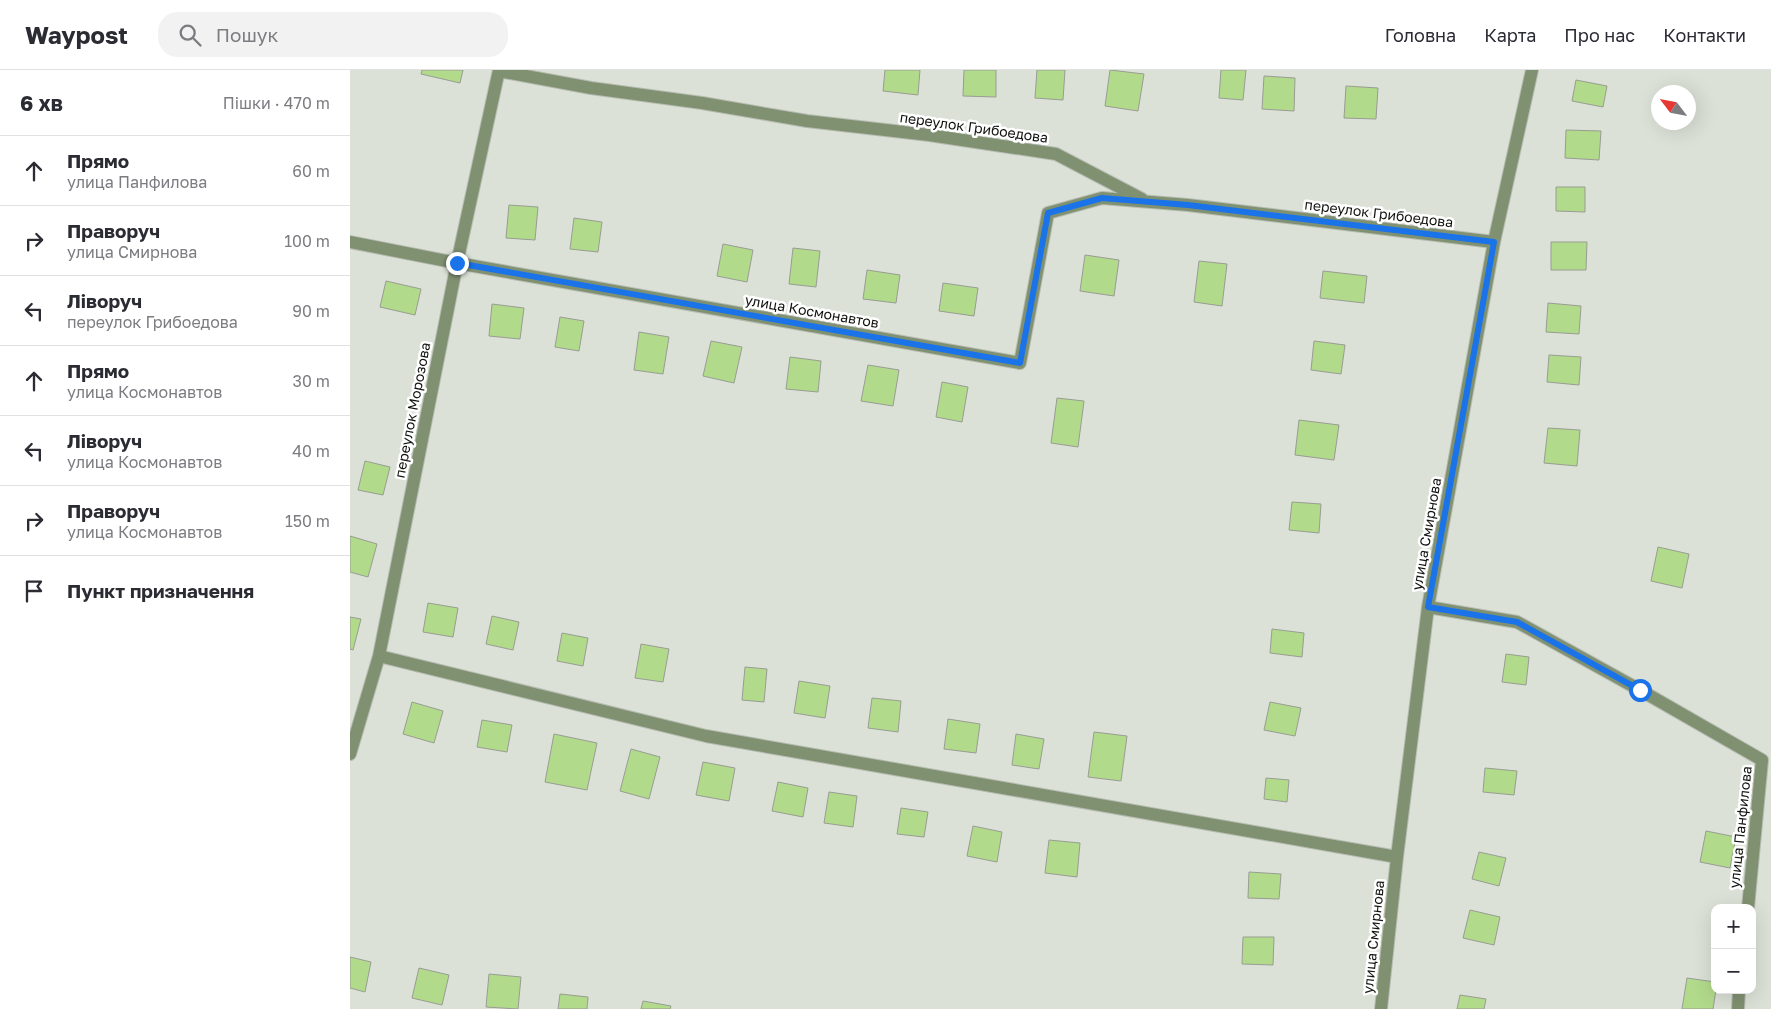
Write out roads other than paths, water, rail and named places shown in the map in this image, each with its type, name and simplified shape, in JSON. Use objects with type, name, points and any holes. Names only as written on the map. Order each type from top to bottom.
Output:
[{"type":"street","name":"переулок Грибоедова","points":[[499,70],[591,88],[702,103],[807,122],[929,135],[1056,154],[1147,201],[1494,242]]},
{"type":"street","name":"переулок Морозова","points":[[350,754],[379,656],[457,263],[499,70]]},
{"type":"street","name":"улица Смирнова","points":[[1381,1009],[1397,857],[1428,607],[1494,242],[1532,70]]},
{"type":"street","name":"улица Космонавтов","points":[[350,242],[457,263],[1020,363],[1048,213],[1102,198],[1147,201]]},
{"type":"street","name":"улица Панфилова","points":[[1428,607],[1517,622],[1766,762],[1748,904]]},
{"type":"street","points":[[379,656],[706,736],[1397,857]]},
{"type":"street","points":[[1738,1009],[1739,994]]}]
